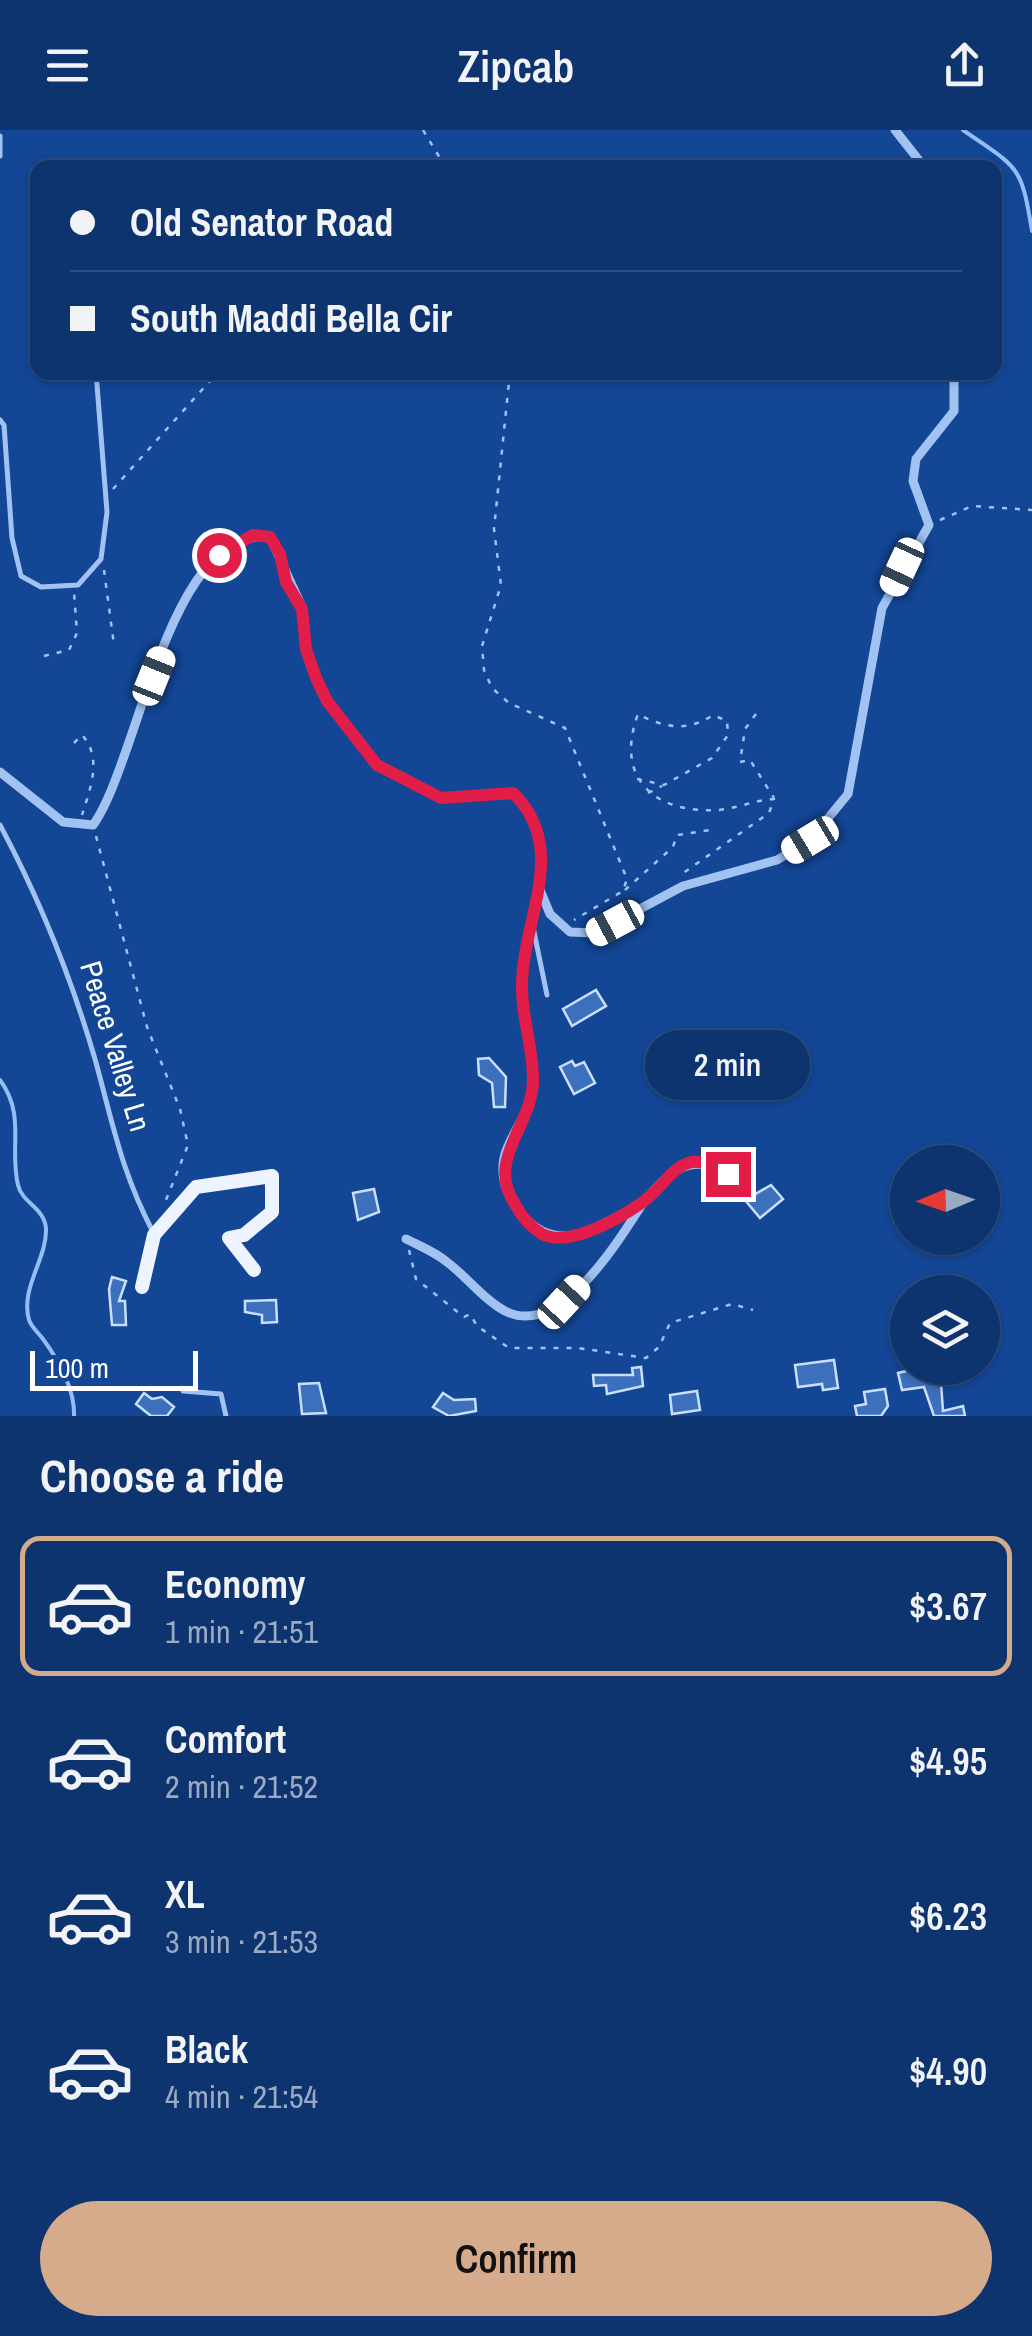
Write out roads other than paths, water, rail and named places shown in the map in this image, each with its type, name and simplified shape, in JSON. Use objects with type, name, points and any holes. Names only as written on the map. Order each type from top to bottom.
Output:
[{"type":"main road","points":[[142,1287],[154,1235],[196,1186],[272,1176],[272,1212],[244,1235],[229,1238],[254,1270]]},
{"type":"street","points":[[895,130],[919,160]]},
{"type":"street","points":[[537,882],[550,914],[570,932],[595,934],[683,886],[777,860],[810,840],[848,794],[882,608],[929,525],[913,481],[916,459],[954,410],[954,380]]},
{"type":"street","points":[[0,772],[38,806],[79,826],[93,825],[104,810],[128,733],[191,583],[219,555],[253,535],[270,537],[280,554],[286,582],[302,609],[306,649],[327,701],[377,765],[441,798],[513,793],[530,810],[542,837],[534,927],[521,985],[533,1079],[528,1115],[506,1150],[502,1171],[509,1196],[524,1219],[544,1236],[569,1238],[643,1203]]},
{"type":"street","points":[[406,1239],[443,1258],[507,1312],[536,1317],[564,1302],[604,1259],[669,1172],[682,1164],[708,1164],[728,1174]]},
{"type":"lane","points":[[0,136],[0,156]]},
{"type":"lane","points":[[0,420],[4,424],[12,538],[20,576],[41,588],[74,586],[101,559],[106,497],[97,380]]},
{"type":"lane","name":"Peace Valley Ln","points":[[0,825],[43,904],[94,1057],[126,1180],[154,1235]]},
{"type":"lane","points":[[534,927],[546,995]]},
{"type":"lane","points":[[183,1391],[220,1394],[226,1416]]},
{"type":"waterway","points":[[963,130],[1014,170],[1024,192],[1032,231]]},
{"type":"waterway","points":[[0,1080],[13,1106],[18,1185],[42,1216],[46,1229],[28,1296],[29,1320],[65,1375],[74,1416]]}]
